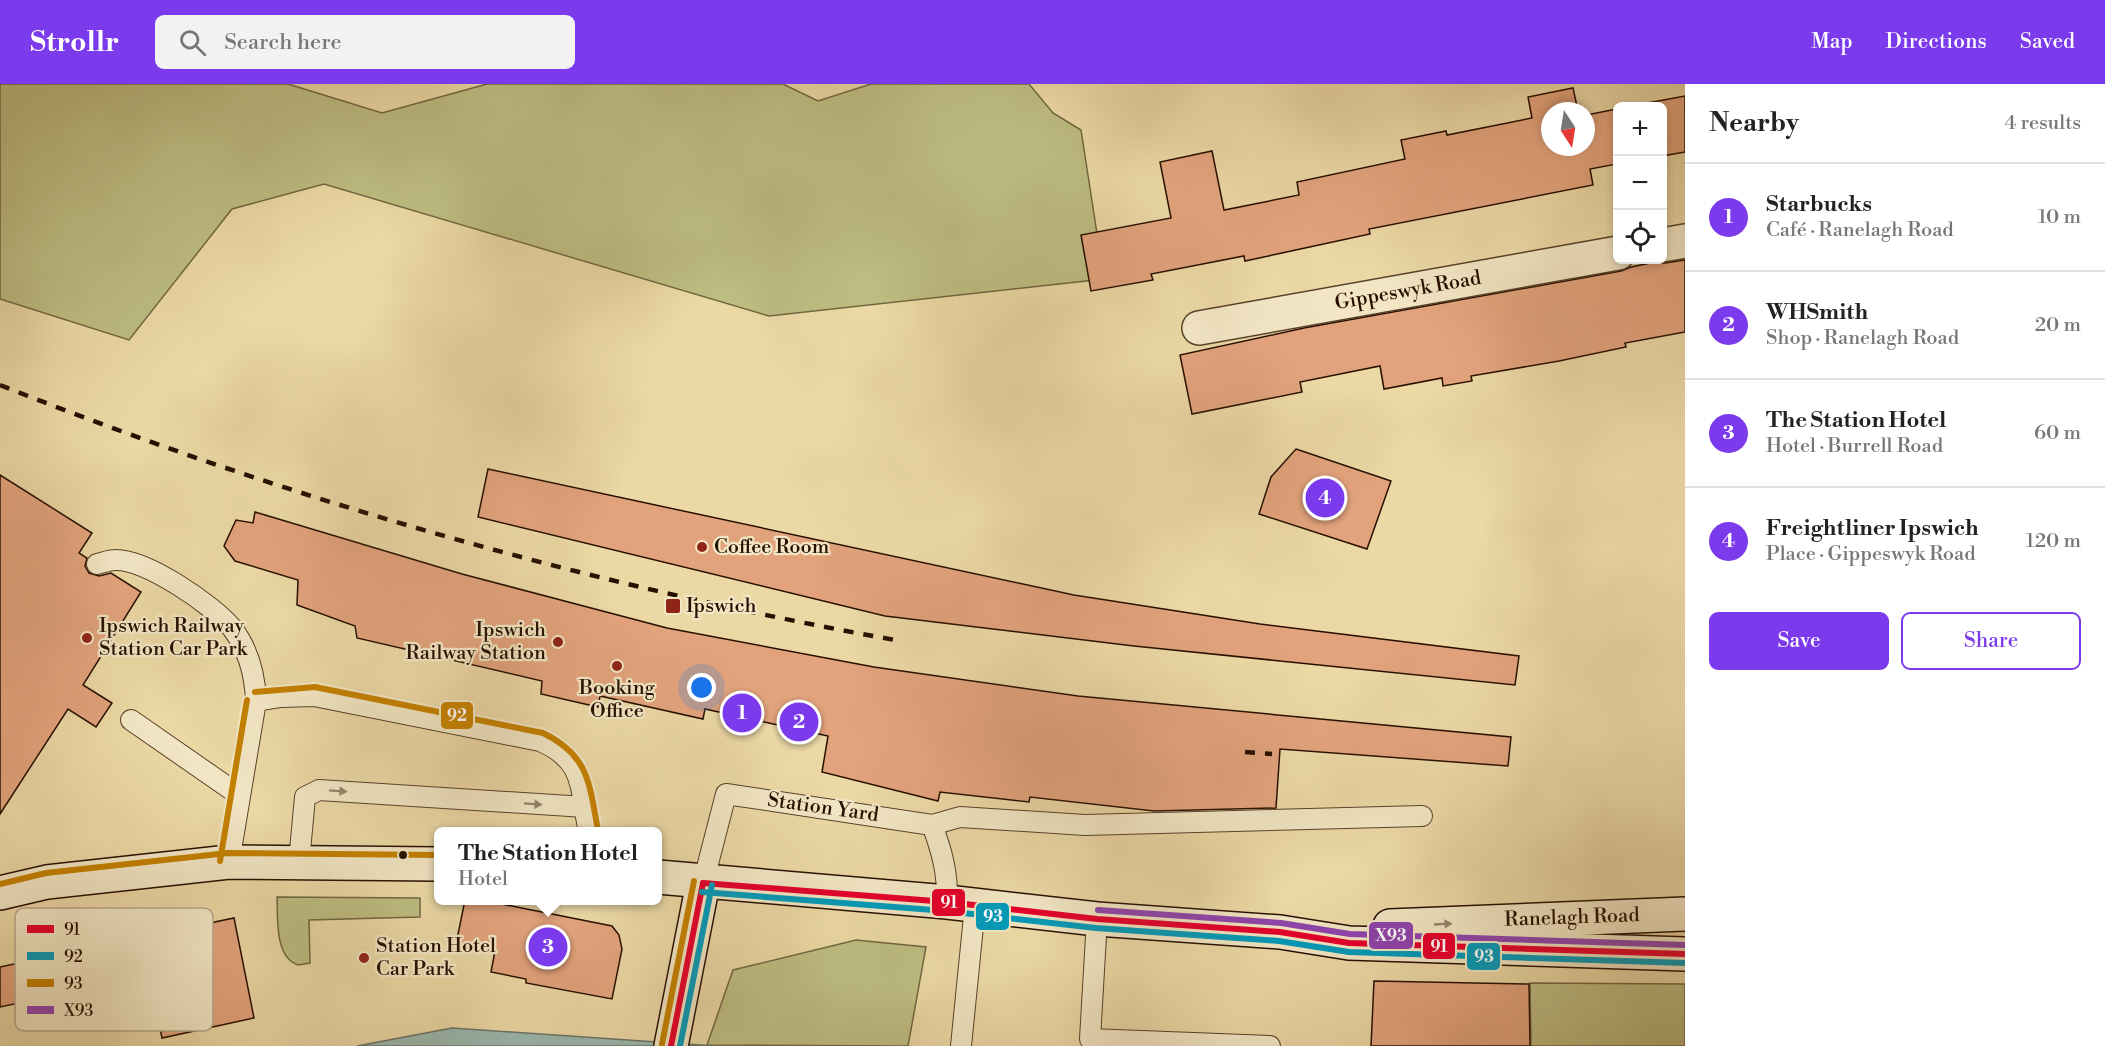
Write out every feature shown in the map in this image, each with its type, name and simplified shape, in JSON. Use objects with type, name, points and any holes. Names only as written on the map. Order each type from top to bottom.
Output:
[{"type":"main road","points":[[1667,244],[1685,241]]},
{"type":"main road","name":"Gippeswyk Road","points":[[1199,328],[1613,254]]},
{"type":"main road","points":[[0,893],[47,882],[229,862],[434,864]]},
{"type":"main road","name":"Ranelagh Road","points":[[662,879],[961,904],[1097,919],[1280,932],[1350,943],[1685,954]]},
{"type":"main road","points":[[672,1034],[703,883]]},
{"type":"main road","name":"Ranelagh Road","points":[[1280,932],[1685,914]]},
{"type":"lane","points":[[97,564],[115,560],[144,566],[176,584],[232,629],[250,659],[255,680],[256,701],[229,862]]},
{"type":"lane","points":[[256,701],[281,697],[314,696],[540,741],[565,754],[581,783],[588,827]]},
{"type":"lane","points":[[131,720],[239,795]]},
{"type":"lane","points":[[299,862],[305,797],[319,790],[585,807]]},
{"type":"lane","name":"Station Yard","points":[[703,883],[726,794],[932,825]]},
{"type":"lane","points":[[961,1046],[961,904],[946,870],[932,825],[960,817],[1084,825],[1422,816]]},
{"type":"lane","points":[[1097,919],[1090,1039],[1270,1046]]},
{"type":"green space","points":[[0,84],[288,84],[382,113],[487,84],[783,84],[818,101],[871,84],[1029,84],[1053,113],[1081,130],[1104,279],[769,316],[324,184],[232,209],[129,340],[0,299]]},
{"type":"green space","points":[[277,897],[420,898],[420,917],[309,920],[310,963],[298,965],[290,961],[281,945]]},
{"type":"green space","points":[[856,940],[926,947],[908,1046],[707,1045],[733,970]]},
{"type":"green space","points":[[1530,983],[1685,984],[1685,1046],[1531,1046]]},
{"type":"water","points":[[452,1028],[715,1046],[357,1046]]},
{"type":"building","points":[[1573,88],[1576,102],[1541,102],[1541,156],[1595,156],[1595,113],[1613,110],[1613,165],[1590,169],[1593,185],[1369,229],[1370,234],[1245,261],[1244,256],[1151,274],[1153,280],[1091,291],[1081,235],[1171,218],[1160,162],[1212,151],[1224,210],[1299,195],[1297,182],[1405,159],[1401,140],[1446,131],[1447,135],[1532,118],[1528,97]]},
{"type":"building","points":[[1685,96],[1685,152],[1667,155],[1667,102],[1653,102]]},
{"type":"building","points":[[1685,260],[1685,332],[1625,343],[1626,347],[1559,361],[1471,376],[1472,381],[1443,386],[1442,378],[1384,389],[1380,366],[1300,382],[1302,392],[1192,414],[1180,355],[1304,328],[1621,271],[1645,264]]},
{"type":"building","points":[[1296,449],[1391,481],[1367,549],[1259,514],[1271,477]]},
{"type":"building","points":[[488,469],[1074,595],[1260,624],[1519,656],[1515,685],[1134,646],[885,616],[478,517]]},
{"type":"building","points":[[0,475],[92,533],[79,553],[87,558],[85,566],[89,573],[99,576],[111,573],[141,592],[83,685],[112,703],[96,727],[68,709],[0,814]]},
{"type":"building","name":"Ipswich Railway Station","points":[[255,512],[462,574],[667,628],[874,667],[1078,696],[1511,737],[1508,766],[1280,749],[1276,808],[1154,811],[1030,797],[1029,802],[940,792],[938,801],[822,772],[828,736],[705,709],[703,719],[600,696],[598,707],[541,694],[542,681],[357,638],[355,626],[297,605],[298,580],[235,561],[224,546],[236,520],[253,523]]},
{"type":"building","points":[[464,905],[506,905],[612,926],[619,935],[622,949],[612,999],[526,983],[526,979],[491,972],[495,951],[456,944]]},
{"type":"building","points":[[234,918],[254,1018],[213,1027],[213,922]]},
{"type":"building","points":[[15,964],[15,1004],[0,1007],[0,967]]},
{"type":"building","points":[[1374,981],[1529,984],[1530,1046],[1371,1046]]},
{"type":"building","points":[[161,1031],[194,1031],[162,1038]]},
{"type":"railway","points":[[0,385],[219,466],[441,535],[666,593],[895,640]]},
{"type":"railway","points":[[1245,752],[1272,754]]},
{"type":"transit line","name":"92","points":[[255,692],[315,687],[543,733],[570,751],[579,762],[589,785],[597,827]]},
{"type":"transit line","name":"92","points":[[220,861],[247,700]]},
{"type":"transit line","name":"92","points":[[0,884],[46,873],[228,853],[434,855]]},
{"type":"transit line","name":"92","points":[[662,1044],[694,881]]},
{"type":"transit line","name":"91","points":[[703,883],[947,902],[1097,919],[1280,932],[1349,943],[1685,954]]},
{"type":"transit line","name":"91","points":[[671,1046],[703,883]]},
{"type":"transit line","name":"93","points":[[680,1046],[712,885]]},
{"type":"transit line","name":"93","points":[[702,892],[946,911],[1096,928],[1279,941],[1349,952],[1685,963]]},
{"type":"transit line","name":"X93","points":[[1098,910],[1281,923],[1350,934],[1685,945]]},
{"type":"place","name":"Freightliner Ipswich","points":[[1325,498]]},
{"type":"place","name":"Coffee Room","points":[[702,547]]},
{"type":"place","name":"Ipswich","points":[[673,606]]},
{"type":"place","name":"Ipswich Railway Station Car Park","points":[[87,638]]},
{"type":"place","name":"Ipswich Railway Station","points":[[558,642]]},
{"type":"place","name":"Booking Office","points":[[617,666]]},
{"type":"place","name":"Starbucks","points":[[742,713]]},
{"type":"place","name":"WHSmith","points":[[799,722]]},
{"type":"place","name":"The Station Hotel","points":[[548,947]]},
{"type":"place","name":"Station Hotel Car Park","points":[[364,958]]}]
